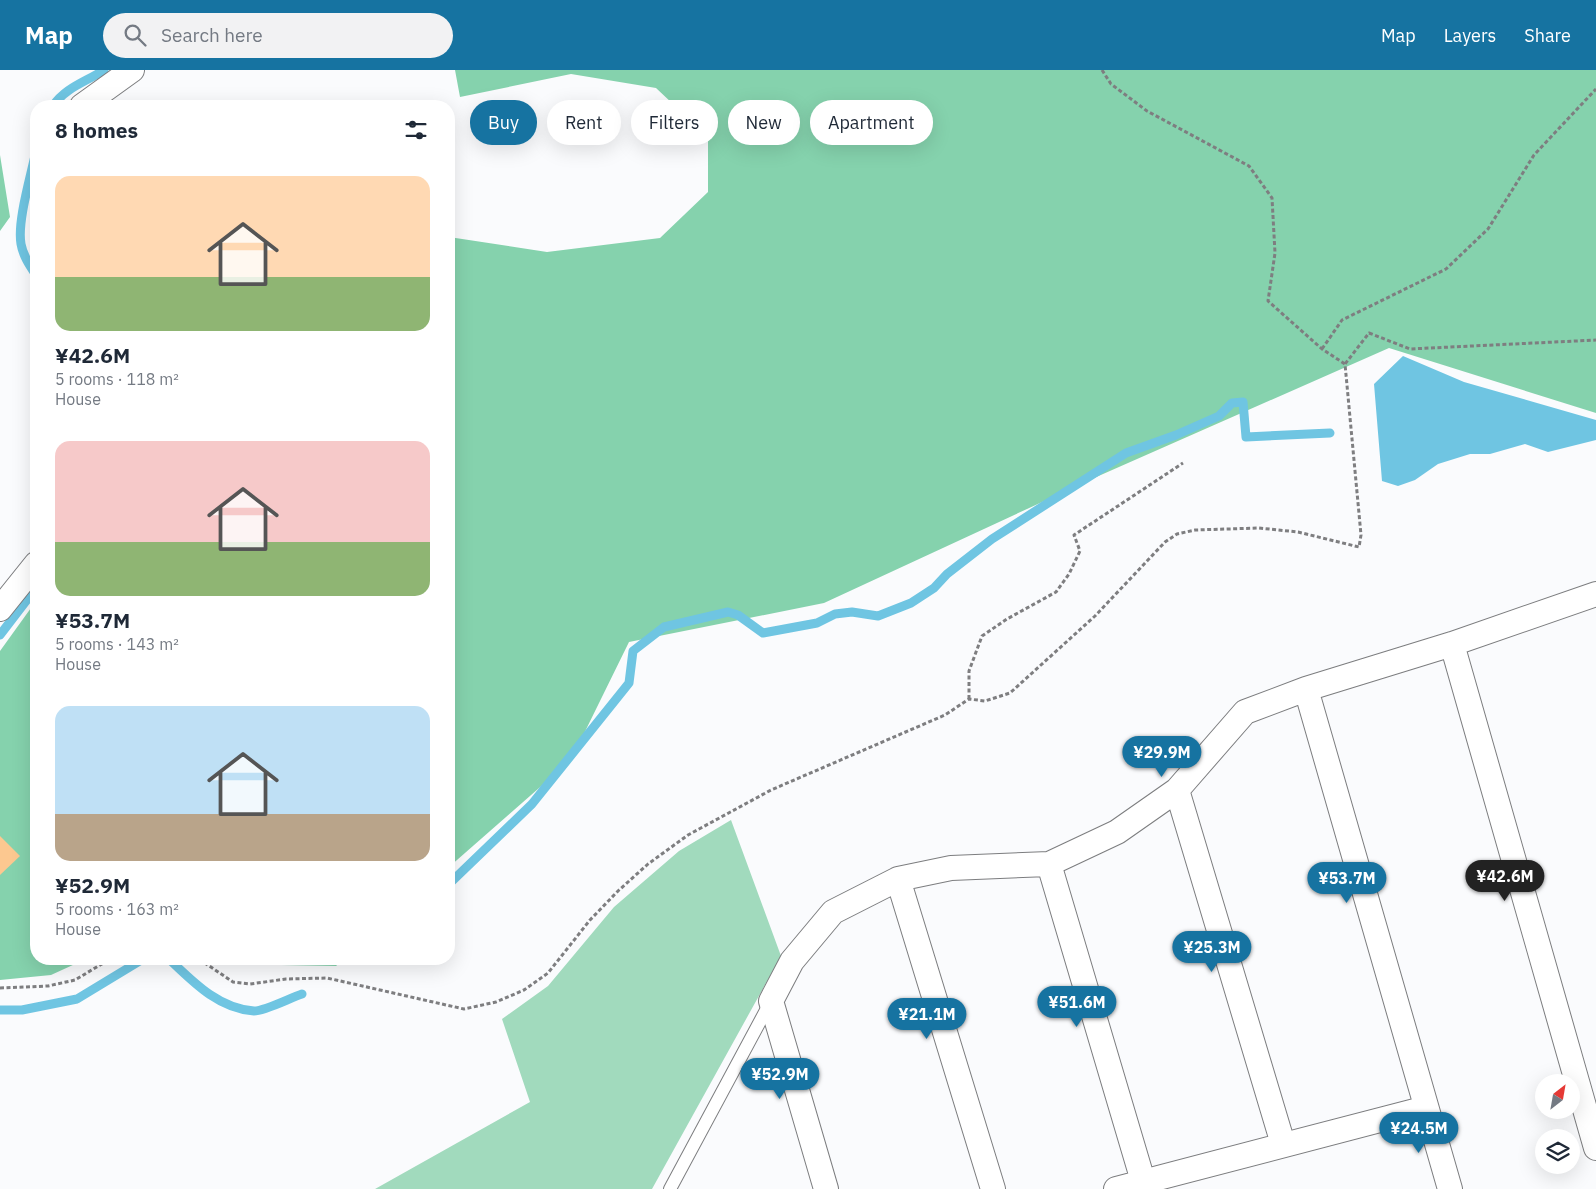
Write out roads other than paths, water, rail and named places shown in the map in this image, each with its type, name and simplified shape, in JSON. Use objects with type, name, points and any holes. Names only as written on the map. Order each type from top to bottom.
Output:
[{"type":"street","points":[[90,100],[132,70]]},
{"type":"street","points":[[0,610],[30,572]]},
{"type":"street","points":[[826,1189],[771,1001],[792,961],[833,912],[898,879],[951,868],[1049,864],[1117,832],[1178,790],[1245,712],[1306,689],[1452,644],[1596,594]]},
{"type":"street","points":[[1452,644],[1596,1148]]},
{"type":"street","points":[[1306,689],[1450,1189]]},
{"type":"street","points":[[1178,790],[1283,1144]]},
{"type":"street","points":[[1049,864],[1143,1181]]},
{"type":"street","points":[[898,879],[993,1189]]},
{"type":"street","points":[[1116,1189],[1426,1108]]},
{"type":"lane","points":[[670,1189],[771,1001]]},
{"type":"water","points":[[1403,356],[1464,382],[1596,420],[1596,440],[1548,452],[1525,444],[1490,454],[1470,454],[1438,464],[1415,480],[1398,486],[1382,481],[1374,384]]},
{"type":"waterway","points":[[57,100],[70,89],[104,70]]},
{"type":"waterway","points":[[30,177],[20,234],[23,253],[30,266]]},
{"type":"waterway","points":[[455,878],[532,804],[629,683],[633,651],[664,627],[728,612],[738,615],[763,633],[817,623],[835,614],[852,612],[878,616],[911,603],[934,588],[947,574],[992,539],[1126,453],[1176,435],[1219,416],[1232,403],[1243,402],[1246,437],[1330,433]]},
{"type":"waterway","points":[[0,635],[30,596]]},
{"type":"waterway","points":[[0,1010],[22,1010],[77,999],[133,965]]},
{"type":"waterway","points":[[175,965],[207,993],[218,1000],[241,1009],[259,1010],[302,994]]}]
